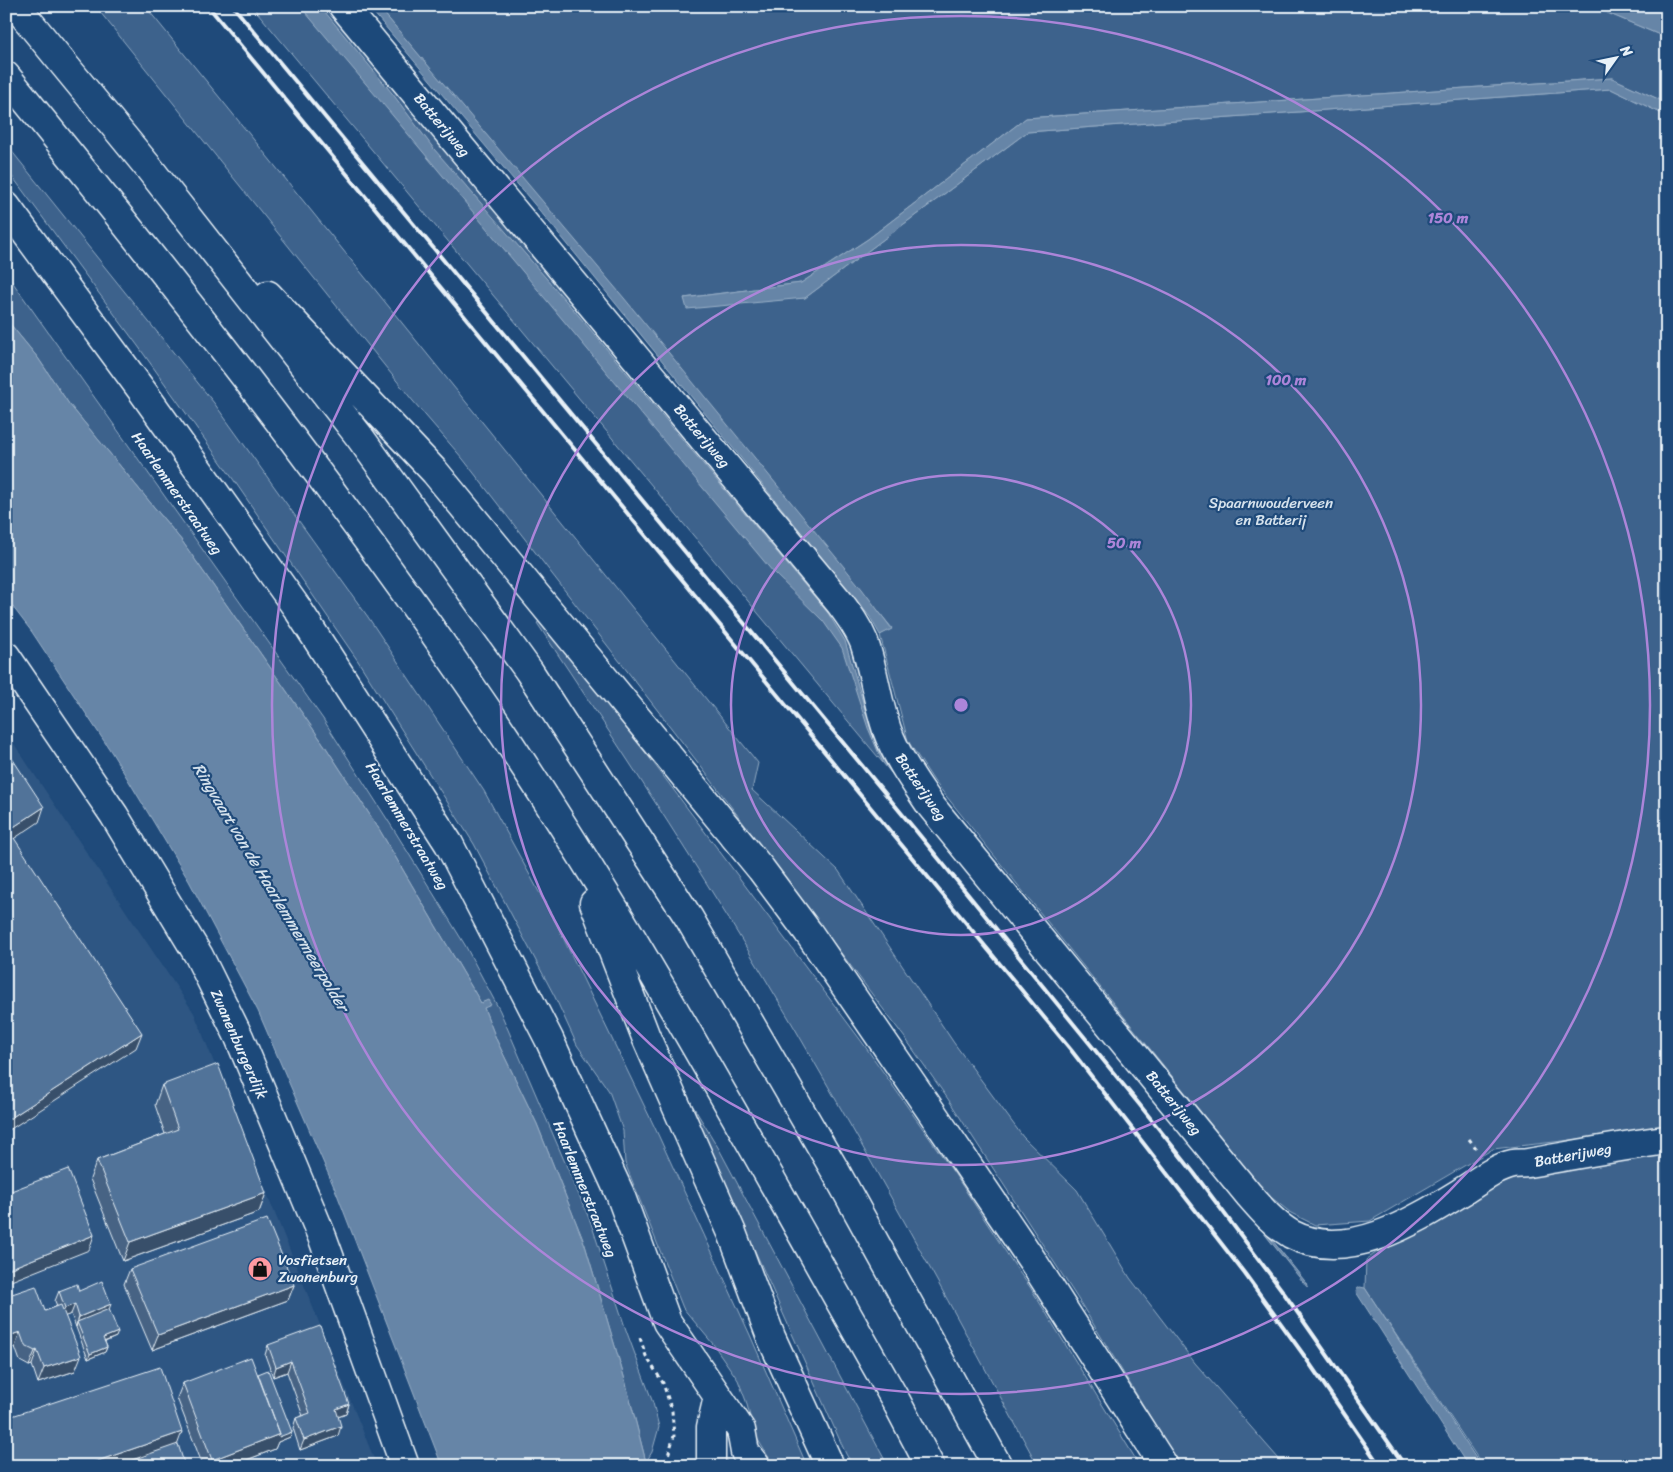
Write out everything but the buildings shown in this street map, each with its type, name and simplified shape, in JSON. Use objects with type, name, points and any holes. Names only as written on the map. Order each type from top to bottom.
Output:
[{"type":"main road","points":[[16,6],[149,168],[359,436],[529,671],[688,918],[836,1172],[998,1466]]},
{"type":"main road","name":"Batterijweg","points":[[343,6],[840,603],[854,622],[863,640],[882,714],[893,746],[918,787],[1265,1214],[1292,1234],[1307,1240],[1341,1244],[1358,1242],[1389,1232],[1413,1220],[1494,1172],[1513,1164],[1591,1150],[1667,1140]]},
{"type":"main road","points":[[6,76],[140,240],[326,483],[469,684],[567,834],[667,999],[895,1399],[930,1466]]},
{"type":"main road","points":[[149,168],[436,472],[761,870],[808,932],[966,1162],[1032,1260],[1164,1466]]},
{"type":"main road","name":"Haarlemmerstraatweg","points":[[6,206],[137,384],[297,608],[449,844],[549,1039],[620,1194],[667,1322],[741,1430],[749,1461]]},
{"type":"main road","name":"Zwanenburgerdijk","points":[[6,656],[114,815],[199,956],[239,1037],[323,1239],[405,1466]]},
{"type":"main road","points":[[567,834],[646,1037],[732,1233],[771,1337],[830,1466]]},
{"type":"main road","points":[[711,1466],[711,1427],[718,1397]]},
{"type":"path","points":[[640,1338],[646,1356],[663,1383],[672,1411],[674,1436],[666,1464],[661,1466]]},
{"type":"shaded area","points":[[6,732],[194,1013],[377,1466],[6,1466]]},
{"type":"green space","points":[[91,6],[145,6],[758,763],[752,790],[838,870],[954,1043],[1023,1137],[1077,1190],[1130,1278],[1195,1363],[1285,1466],[1182,1466],[1078,1299],[948,1099],[905,1038],[696,760],[463,459],[413,401],[96,7]]},
{"type":"green space","points":[[252,6],[333,6],[848,631],[885,759],[883,763]]},
{"type":"green space","name":"Spaarnwouderveen en Batterij","points":[[378,6],[1591,6],[1667,38],[1667,103],[1612,78],[1026,118],[868,239],[801,283],[684,298],[805,298],[1027,132],[1611,89],[1667,116],[1667,1129],[1493,1149],[1370,1221],[1315,1225],[1291,1213],[1267,1194],[934,781],[908,741],[880,635],[892,628]]},
{"type":"green space","points":[[6,144],[214,403],[368,617],[484,791],[556,923],[655,1128],[750,1335],[807,1466],[774,1466],[755,1435],[738,1380],[713,1344],[683,1308],[625,1163],[623,1131],[609,1091],[577,1045],[555,997],[474,844],[358,661],[233,479],[138,346],[6,168]]},
{"type":"green space","points":[[6,273],[323,719],[465,945],[500,1011],[591,1223],[626,1330],[653,1403],[659,1427],[652,1452],[646,1462],[625,1380],[585,1245],[537,1124],[497,1041],[484,1008],[488,1001],[481,1003],[379,829],[325,746],[182,541],[69,404],[38,358],[6,319]]},
{"type":"green space","points":[[540,621],[649,757],[862,1042],[954,1173],[1030,1287],[1140,1466],[1038,1466],[887,1190],[794,1027],[668,823],[537,623]]},
{"type":"green space","points":[[682,1088],[719,1149],[888,1466],[853,1466],[846,1454]]},
{"type":"green space","points":[[1667,1147],[1667,1466],[1483,1466],[1365,1288],[1366,1260],[1389,1243],[1519,1171]]},
{"type":"water","points":[[300,6],[320,6],[392,93],[434,149],[579,316],[828,613],[845,641],[869,723],[878,749],[886,764],[1194,1142],[1308,1285],[1307,1287],[883,763],[868,728],[842,648],[823,621],[773,572]]},
{"type":"water","points":[[368,6],[378,6],[624,298],[862,589],[892,629],[880,635],[870,617],[560,235]]},
{"type":"water","points":[[1591,6],[1667,6],[1667,38]]},
{"type":"water","points":[[1612,78],[1667,103],[1667,116],[1611,89],[1027,132],[805,298],[687,309],[684,298],[801,283],[868,239],[1026,118]]},
{"type":"water","name":"Ringvaart van de Haarlemmermeerpolder","points":[[6,319],[38,358],[69,404],[182,541],[325,746],[379,829],[481,1003],[488,1000],[491,1005],[484,1008],[497,1041],[537,1124],[585,1245],[625,1380],[647,1466],[442,1466],[337,1194],[258,1011],[189,881],[112,753],[32,632],[6,598]]},
{"type":"water","points":[[1360,1287],[1365,1288],[1481,1466],[1468,1466],[1356,1292]]},
{"type":"railway","points":[[208,6],[1071,1050],[1245,1274],[1380,1466]]},
{"type":"railway","points":[[233,6],[917,832],[1139,1104],[1194,1173],[1281,1289],[1405,1466]]},
{"type":"place","name":"Vosfietsen Zwanenburg","points":[[260,1269]]}]
